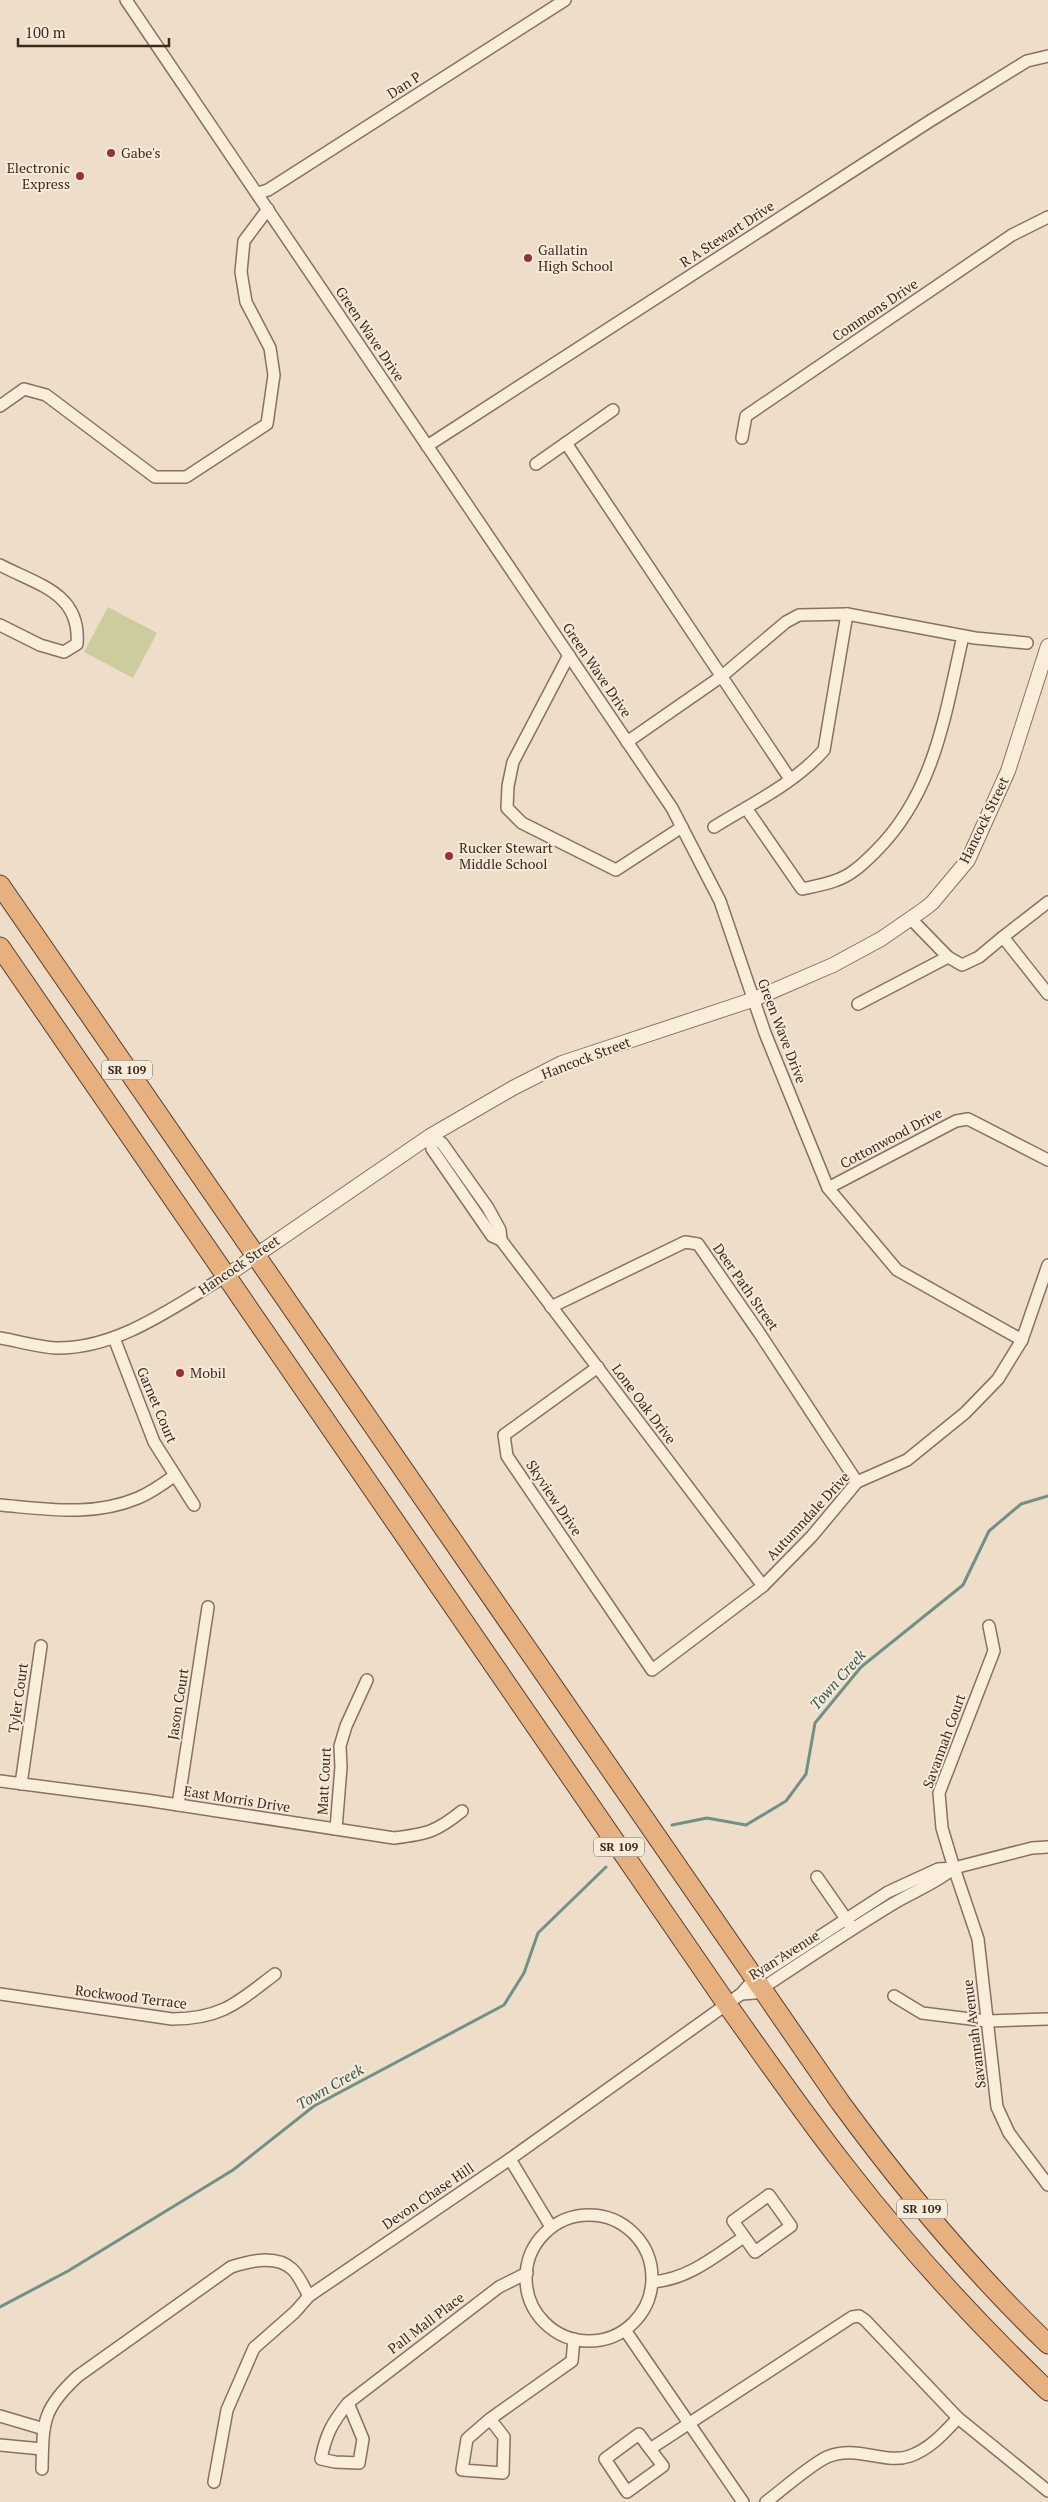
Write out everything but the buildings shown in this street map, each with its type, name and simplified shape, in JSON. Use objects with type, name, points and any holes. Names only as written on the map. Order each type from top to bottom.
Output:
[{"type":"highway","name":"SR 109","points":[[0,885],[758,1984],[882,2159],[977,2272],[1048,2344]]},
{"type":"highway","name":"SR 109","points":[[0,947],[226,1276],[734,1999],[820,2134],[876,2206],[967,2309],[1048,2391]]},
{"type":"street","name":"Green Wave Drive","points":[[126,0],[263,192],[268,209],[672,808],[720,902],[752,1000],[828,1188],[897,1270],[1022,1340]]},
{"type":"street","name":"Dan P","points":[[263,192],[565,0]]},
{"type":"street","name":"R A Stewart Drive","points":[[427,446],[930,121],[1027,61],[1048,56]]},
{"type":"street","points":[[0,406],[24,389],[46,396],[155,477],[186,477],[267,424],[274,375],[270,348],[246,302],[241,272],[244,241],[268,209]]},
{"type":"street","name":"Commons Drive","points":[[742,438],[746,416],[1012,235],[1046,220]]},
{"type":"street","points":[[536,464],[613,410]]},
{"type":"street","points":[[566,443],[790,779]]},
{"type":"street","points":[[0,565],[64,599],[74,613],[78,629],[77,644],[64,652],[40,645],[0,625]]},
{"type":"street","points":[[714,828],[814,762],[824,750],[847,614]]},
{"type":"street","points":[[627,742],[722,676],[786,622],[799,615],[847,614],[963,636],[1027,643]]},
{"type":"street","points":[[746,808],[802,889],[830,883],[855,870],[894,833],[915,801],[937,747],[963,636]]},
{"type":"street","name":"Hancock Street","points":[[0,1338],[56,1348],[108,1342],[226,1276],[430,1136],[513,1088],[562,1063],[752,1000],[833,965],[881,939],[932,903],[968,860],[1008,771],[1048,646]]},
{"type":"street","points":[[569,655],[513,762],[508,786],[507,808],[522,823],[616,870],[682,827]]},
{"type":"street","points":[[910,919],[948,957],[962,965],[979,957],[1048,902]]},
{"type":"street","points":[[1003,938],[1048,994]]},
{"type":"street","points":[[858,1004],[948,957]]},
{"type":"street","name":"Cottonwood Drive","points":[[828,1188],[956,1121],[968,1119],[1048,1160]]},
{"type":"street","name":"Lone Oak Drive","points":[[430,1136],[432,1149],[492,1236],[501,1240],[762,1586]]},
{"type":"street","name":"Deer Path Street","points":[[551,1307],[685,1242],[698,1244],[760,1334],[857,1482]]},
{"type":"street","points":[[1022,1340],[1048,1265]]},
{"type":"street","name":"Garnet Court","points":[[114,1338],[154,1442],[194,1505]]},
{"type":"street","name":"Autumndale Drive","points":[[652,1670],[762,1586],[812,1536],[857,1482],[907,1460],[941,1434],[998,1379],[1022,1340]]},
{"type":"street","name":"Skyview Drive","points":[[598,1367],[504,1435],[507,1456],[652,1670]]},
{"type":"street","points":[[0,1505],[68,1511],[113,1506],[139,1498],[174,1476]]},
{"type":"street","name":"Jason Court","points":[[178,1805],[208,1607]]},
{"type":"street","name":"Savannah Court","points":[[954,1868],[942,1828],[939,1793],[994,1651],[989,1626]]},
{"type":"street","name":"Tyler Court","points":[[21,1784],[41,1646]]},
{"type":"street","name":"Matt Court","points":[[336,1829],[341,1767],[340,1746],[346,1726],[367,1680]]},
{"type":"street","name":"East Morris Drive","points":[[0,1781],[178,1805],[394,1838],[423,1835],[441,1828],[462,1811]]},
{"type":"street","name":"Ryan Avenue","points":[[758,1984],[846,1918],[888,1892],[938,1869],[954,1868],[1032,1848],[1048,1847]]},
{"type":"street","name":"Ryan Avenue","points":[[734,1999],[918,1890],[941,1879],[954,1868]]},
{"type":"street","name":"Savannah Avenue","points":[[954,1868],[978,1939],[998,2107],[1009,2133],[1048,2185]]},
{"type":"street","points":[[817,1877],[853,1928]]},
{"type":"street","name":"Rockwood Terrace","points":[[0,1994],[172,2019],[197,2019],[235,2004],[275,1974]]},
{"type":"street","points":[[894,1996],[922,2012],[987,2021],[1048,2019]]},
{"type":"street","name":"Devon Chase Hill","points":[[214,2482],[227,2410],[254,2348],[282,2321],[295,2312],[309,2296],[510,2159],[734,1999]]},
{"type":"street","points":[[510,2159],[551,2227]]},
{"type":"street","points":[[769,2195],[791,2226],[755,2252],[744,2237],[733,2221],[769,2195]]},
{"type":"street","points":[[596,2215],[621,2223],[639,2238],[647,2250],[651,2263],[653,2282],[646,2307],[635,2322],[625,2330],[610,2338],[594,2341],[574,2339],[560,2334],[541,2320],[528,2297],[527,2262],[544,2233],[551,2227],[574,2216],[596,2215]]},
{"type":"street","points":[[653,2282],[669,2280],[690,2273],[744,2237]]},
{"type":"street","points":[[42,2469],[42,2449],[47,2411],[59,2394],[78,2376],[231,2267],[254,2260],[276,2262],[292,2269],[309,2296]]},
{"type":"street","name":"Pall Mall Place","points":[[348,2403],[363,2439],[359,2463],[335,2462],[322,2459],[326,2436],[334,2421],[348,2403],[499,2287],[527,2273]]},
{"type":"street","points":[[650,2449],[852,2317],[858,2316],[865,2320],[958,2418],[1048,2492]]},
{"type":"street","points":[[625,2330],[743,2502]]},
{"type":"street","points":[[490,2419],[504,2437],[503,2473],[462,2470],[467,2439],[490,2419],[572,2361],[574,2339]]},
{"type":"street","points":[[0,2416],[44,2429]]},
{"type":"street","points":[[766,2502],[828,2457],[851,2452],[895,2458],[909,2456],[938,2439],[958,2418]]},
{"type":"street","points":[[639,2434],[650,2449],[663,2466],[627,2492],[605,2459],[639,2434]]},
{"type":"street","points":[[0,2445],[42,2449]]},
{"type":"green space","points":[[108,607],[157,633],[133,678],[84,652]]},
{"type":"waterway","name":"Town Creek","points":[[672,1825],[707,1818],[746,1825],[786,1801],[806,1774],[815,1723],[861,1667],[963,1585],[989,1531],[1021,1504],[1048,1496]]},
{"type":"waterway","name":"Town Creek","points":[[0,2307],[68,2271],[233,2170],[314,2106],[504,2005],[524,1973],[538,1933],[606,1867]]},
{"type":"place","name":"Gabe's","points":[[111,153]]},
{"type":"place","name":"Electronic Express","points":[[80,176]]},
{"type":"place","name":"Gallatin High School","points":[[528,258]]},
{"type":"place","name":"Rucker Stewart Middle School","points":[[449,856]]},
{"type":"place","name":"Mobil","points":[[180,1373]]}]
